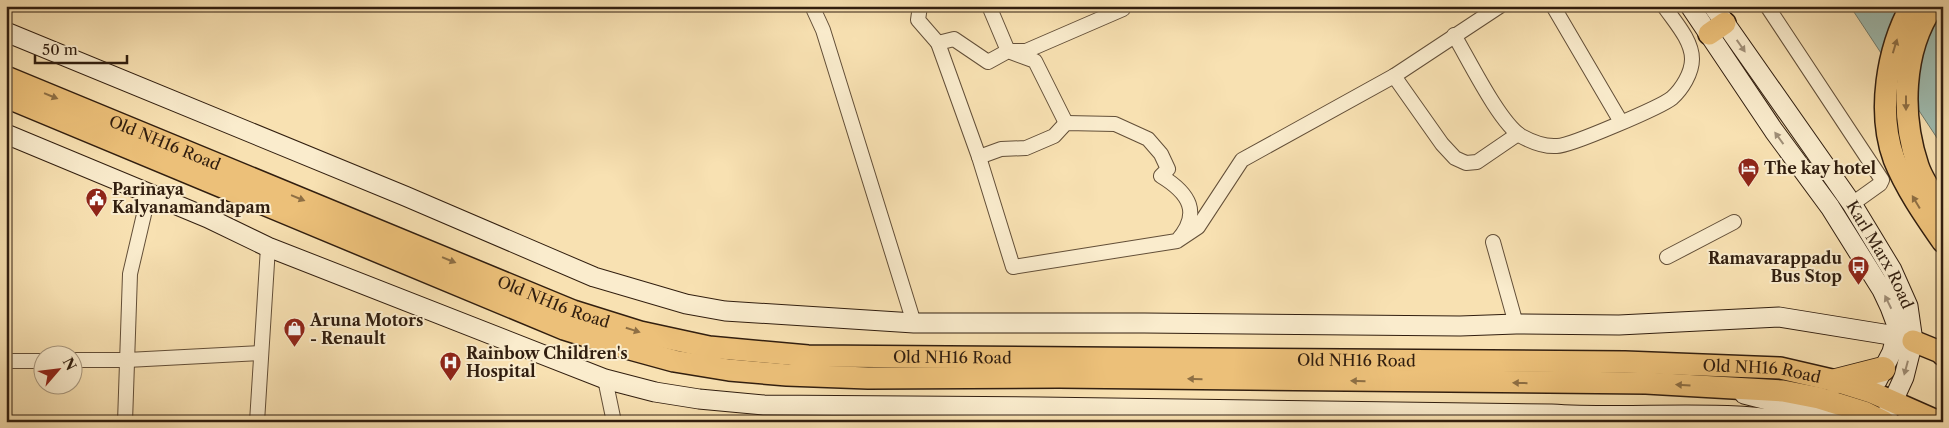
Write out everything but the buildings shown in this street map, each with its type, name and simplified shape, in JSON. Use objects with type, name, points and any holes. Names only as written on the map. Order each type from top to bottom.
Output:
[{"type":"highway","points":[[1836,381],[1883,369]]},
{"type":"main road","points":[[1910,6],[1904,19],[1890,66],[1885,106],[1893,156],[1904,182],[1943,242]]},
{"type":"main road","points":[[1933,6],[1916,42],[1909,67],[1905,103],[1909,136],[1918,168],[1943,209]]},
{"type":"main road","name":"Old NH16 Road","points":[[6,77],[573,311],[640,332],[709,347],[808,356],[1625,362],[1780,368],[1836,381],[1858,411]]},
{"type":"main road","name":"Old NH16 Road","points":[[6,97],[556,325],[612,344],[674,361],[729,370],[787,376],[868,378],[1059,377],[1646,383],[1712,386],[1801,394],[1858,411],[1884,422]]},
{"type":"main road","points":[[1904,338],[1940,352],[1943,355]]},
{"type":"main road","name":"Old NH16 Road","points":[[1858,411],[1893,402],[1939,422]]},
{"type":"street","points":[[812,6],[823,30],[914,323]]},
{"type":"street","points":[[920,6],[918,20],[938,42],[979,157],[1013,267],[1177,241],[1198,227],[1242,160],[1394,76],[1500,6]]},
{"type":"street","points":[[989,6],[1008,51],[1035,61],[1066,123]]},
{"type":"street","points":[[938,42],[954,39],[988,62],[1008,51],[1026,51],[1123,9],[1124,6]]},
{"type":"street","points":[[1553,6],[1621,122]]},
{"type":"street","points":[[1454,35],[1497,109],[1518,134],[1540,145],[1557,146],[1573,143],[1670,100],[1680,89],[1689,73],[1692,59],[1689,46],[1664,6]]},
{"type":"street","name":"Karl Marx Road","points":[[1690,6],[1716,21],[1852,204],[1892,270],[1908,306],[1904,338],[1904,377],[1884,422]]},
{"type":"street","points":[[1767,6],[1882,180],[1880,184],[1852,204]]},
{"type":"street","name":"Karl Marx Road","points":[[1716,21],[1774,131],[1830,207],[1882,290],[1904,338]]},
{"type":"street","points":[[6,32],[404,196],[543,256],[610,282],[686,304],[725,311],[914,323],[1619,325],[1779,317],[1904,338]]},
{"type":"street","points":[[1394,76],[1442,144],[1455,158],[1466,163],[1476,162],[1518,134]]},
{"type":"street","points":[[979,157],[1001,150],[1026,148],[1054,136],[1066,123],[1115,124],[1148,139],[1161,154],[1168,170],[1161,176],[1172,183],[1188,200],[1191,219],[1186,231],[1177,241]]},
{"type":"street","points":[[6,134],[208,218],[268,247],[604,379],[654,392],[699,399],[764,406],[976,414],[1382,417],[1551,414],[1590,419],[1665,414],[1834,422],[1858,411]]},
{"type":"street","points":[[125,422],[130,274],[149,193]]},
{"type":"street","points":[[1667,257],[1734,222]]},
{"type":"street","points":[[1493,242],[1516,324]]},
{"type":"street","points":[[257,422],[268,247]]},
{"type":"street","name":"Karl Marx Road","points":[[1858,411],[1892,352],[1904,338]]},
{"type":"street","points":[[82,360],[127,360],[261,353]]},
{"type":"street","points":[[6,361],[32,361]]},
{"type":"street","points":[[604,379],[614,422]]},
{"type":"water","points":[[1850,6],[1943,6],[1943,147]]},
{"type":"place","name":"The kay hotel","points":[[1748,187]]},
{"type":"place","name":"Parinaya Kalyanamandapam","points":[[96,217]]},
{"type":"place","name":"Ramavarappadu Bus Stop","points":[[1858,286]]},
{"type":"place","name":"Aruna Motors - Renault","points":[[294,348]]},
{"type":"place","name":"Rainbow Children's Hospital","points":[[450,381]]}]
